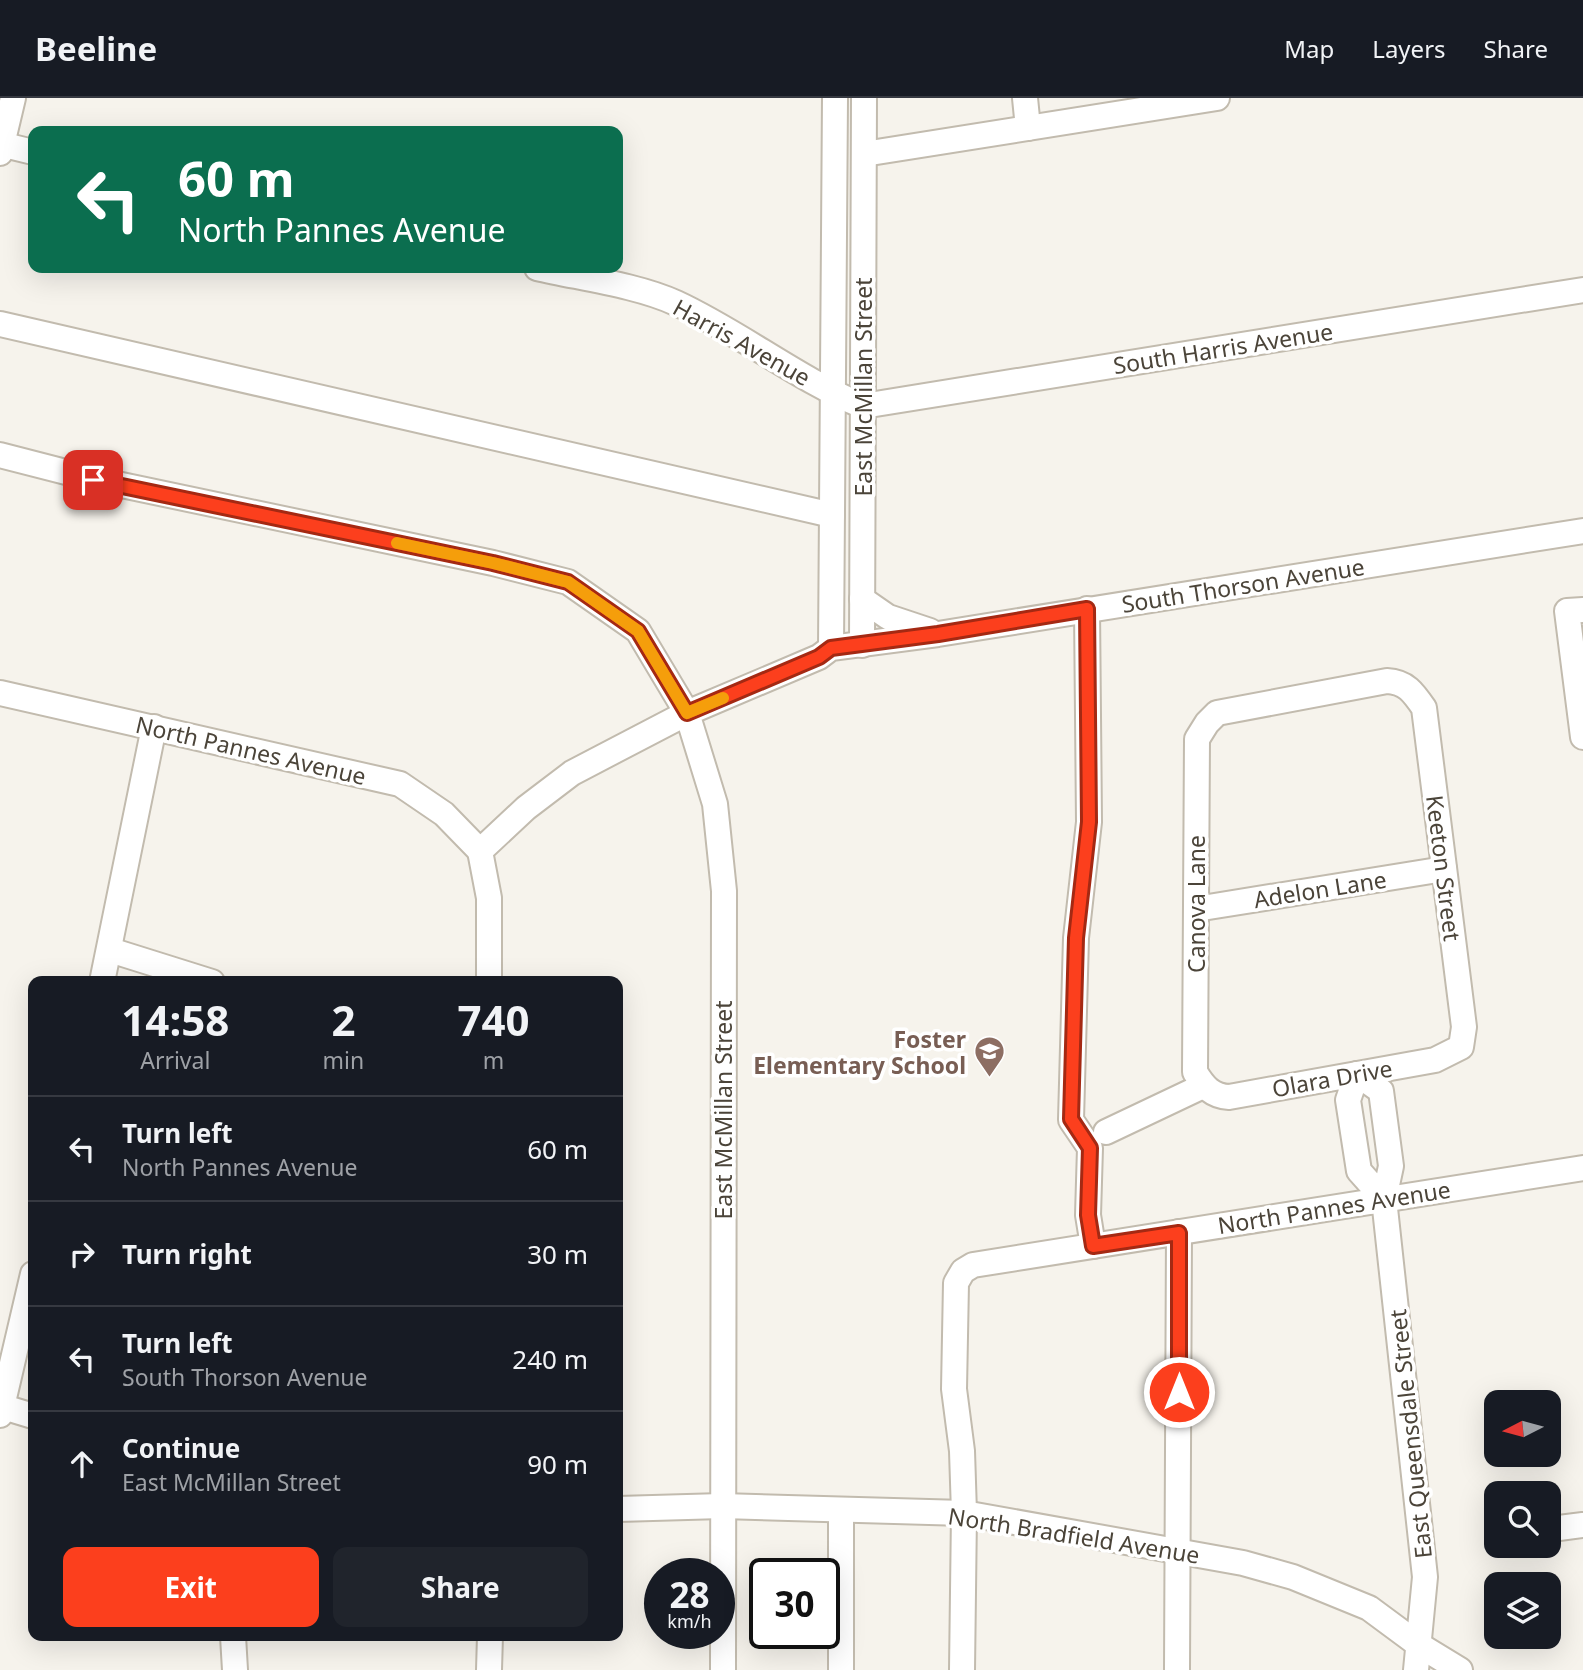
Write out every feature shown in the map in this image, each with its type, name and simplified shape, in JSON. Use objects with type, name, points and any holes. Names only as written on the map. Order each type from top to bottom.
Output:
[{"type":"street","points":[[13,98],[1,147],[28,151]]},
{"type":"street","name":"East McMillan Street","points":[[831,648],[835,98]]},
{"type":"street","name":"East McMillan Street","points":[[862,645],[864,98]]},
{"type":"street","points":[[1025,98],[1028,128]]},
{"type":"street","points":[[864,154],[1217,98]]},
{"type":"street","name":"Harris Avenue","points":[[557,273],[673,302],[731,332],[833,394],[863,406]]},
{"type":"street","name":"South Harris Avenue","points":[[863,406],[1583,290]]},
{"type":"street","points":[[0,324],[832,515]]},
{"type":"street","name":"East McMillan Street","points":[[0,455],[93,480],[493,563],[568,582],[638,631],[687,713],[715,804],[724,891],[723,1670]]},
{"type":"street","name":"South Thorson Avenue","points":[[862,645],[1583,531]]},
{"type":"street","points":[[862,599],[888,617],[938,634]]},
{"type":"street","points":[[1087,609],[1089,822],[1076,938],[1071,1119],[1090,1148],[1088,1215],[1093,1246]]},
{"type":"street","points":[[1583,610],[1567,611],[1583,737]]},
{"type":"street","points":[[489,976],[489,898],[480,851],[526,808],[572,773],[687,713],[819,657],[831,648],[862,645]]},
{"type":"street","name":"Canova Lane","points":[[1203,1086],[1195,1072],[1197,739],[1217,713],[1387,681],[1401,682],[1414,693]]},
{"type":"street","name":"North Pannes Avenue","points":[[0,693],[400,784],[444,814],[480,851]]},
{"type":"street","name":"Keeton Street","points":[[1414,693],[1424,708],[1464,1027],[1461,1047]]},
{"type":"street","points":[[104,976],[154,727]]},
{"type":"street","name":"Adelon Lane","points":[[1196,909],[1444,869]]},
{"type":"street","points":[[110,950],[193,976]]},
{"type":"street","name":"Olara Drive","points":[[1203,1086],[1217,1097],[1229,1097],[1435,1060],[1461,1047]]},
{"type":"street","points":[[1357,1074],[1348,1100],[1359,1171],[1384,1199]]},
{"type":"street","name":"East Queensdale Street","points":[[1357,1074],[1381,1091],[1391,1166],[1384,1199],[1425,1577],[1416,1670]]},
{"type":"street","points":[[1106,1132],[1203,1086]]},
{"type":"street","name":"North Pannes Avenue","points":[[964,1513],[962,1451],[954,1389],[956,1283],[963,1271],[973,1265],[1583,1168]]},
{"type":"street","points":[[1177,1670],[1179,1233]]},
{"type":"street","points":[[28,1295],[1,1410],[28,1415]]},
{"type":"street","name":"North Bradfield Avenue","points":[[623,1508],[722,1506],[964,1513],[1243,1563],[1293,1577],[1369,1608],[1419,1645],[1460,1670]]},
{"type":"street","points":[[841,1510],[841,1670]]},
{"type":"street","points":[[962,1670],[964,1513]]},
{"type":"street","points":[[233,1641],[235,1670]]},
{"type":"street","points":[[489,1670],[490,1641]]},
{"type":"slow traffic","points":[[397,543],[568,582],[638,631],[687,713],[723,698]]},
{"type":"place","name":"Foster Elementary School","points":[[989,1079]]},
{"type":"route","points":[[93,480],[493,563],[568,582],[638,631],[687,713],[819,657],[831,648],[938,634],[1087,609],[1089,822],[1076,938],[1071,1119],[1090,1148],[1088,1215],[1093,1246],[1179,1233],[1179,1392]]}]
